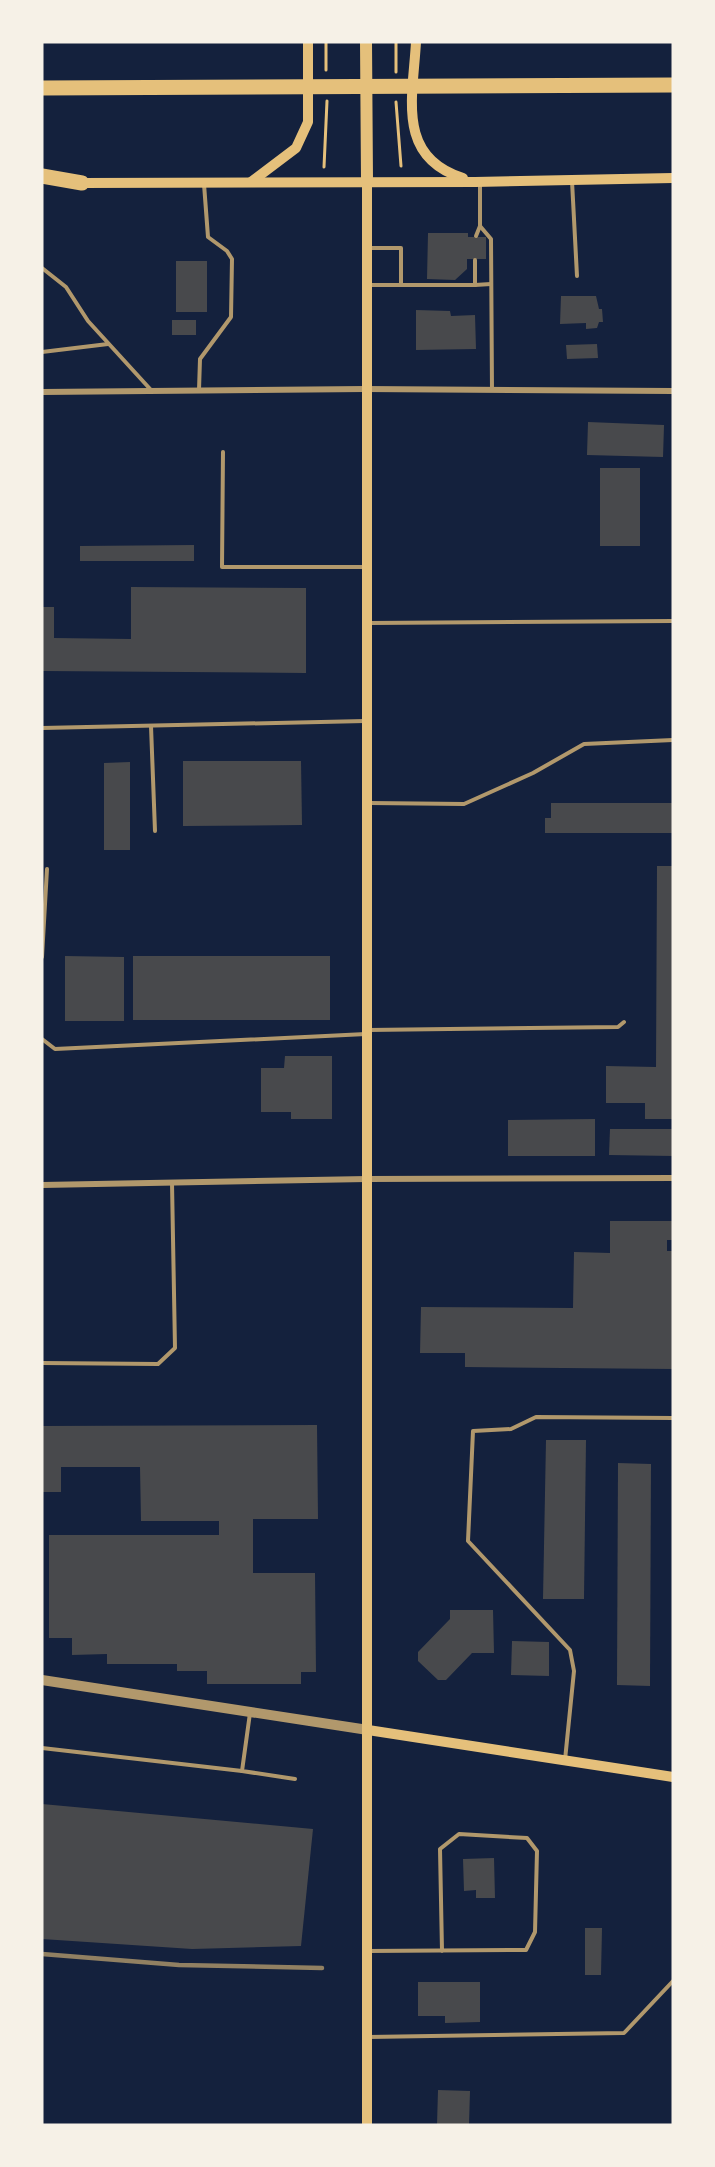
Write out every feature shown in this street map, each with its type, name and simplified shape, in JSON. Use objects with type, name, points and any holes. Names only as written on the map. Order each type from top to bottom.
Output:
[{"type":"highway","points":[[42,88],[673,85]]},
{"type":"highway","points":[[42,176],[82,183]]},
{"type":"main road","points":[[251,182],[296,148],[308,122],[308,42]]},
{"type":"main road","points":[[366,42],[367,2125]]},
{"type":"main road","points":[[416,42],[412,122],[417,141],[433,164],[449,174],[477,182]]},
{"type":"main road","points":[[82,183],[367,180],[477,182],[673,178]]},
{"type":"main road","points":[[368,1730],[673,1777]]},
{"type":"street","points":[[42,183],[82,183]]},
{"type":"street","points":[[42,392],[365,389],[673,391]]},
{"type":"street","points":[[42,1185],[367,1179],[673,1178]]},
{"type":"street","points":[[42,1680],[368,1730]]},
{"type":"lane","points":[[572,180],[577,276]]},
{"type":"lane","points":[[476,236],[480,226],[477,182]]},
{"type":"lane","points":[[199,391],[200,358],[231,317],[232,259],[227,251],[208,237],[204,183]]},
{"type":"lane","points":[[480,226],[491,239],[492,390]]},
{"type":"lane","points":[[366,248],[401,248],[400,284]]},
{"type":"lane","points":[[475,260],[475,285]]},
{"type":"lane","points":[[42,268],[66,287],[88,321],[151,391]]},
{"type":"lane","points":[[366,285],[491,284]]},
{"type":"lane","points":[[42,352],[108,344]]},
{"type":"lane","points":[[223,452],[222,567],[366,567]]},
{"type":"lane","points":[[366,623],[673,621]]},
{"type":"lane","points":[[42,728],[366,722]]},
{"type":"lane","points":[[152,726],[155,831]]},
{"type":"lane","points":[[366,803],[464,804],[533,773],[584,744],[673,740]]},
{"type":"lane","points":[[42,957],[47,869]]},
{"type":"lane","points":[[42,1039],[55,1049],[367,1032],[618,1027],[624,1022]]},
{"type":"lane","points":[[42,1363],[158,1364],[175,1348],[172,1183]]},
{"type":"lane","points":[[565,1761],[574,1671],[570,1650],[468,1541],[473,1431],[511,1429],[536,1417],[673,1418]]},
{"type":"lane","points":[[242,1771],[250,1713]]},
{"type":"lane","points":[[42,1749],[295,1779]]},
{"type":"lane","points":[[368,1951],[442,1951],[526,1950],[535,1932],[537,1851],[528,1838],[459,1834],[440,1849],[442,1951]]},
{"type":"lane","points":[[368,2037],[624,2033],[673,1981]]},
{"type":"path","points":[[326,42],[327,75]]},
{"type":"path","points":[[324,167],[327,98]]},
{"type":"building","points":[[428,233],[468,233],[468,237],[486,237],[486,259],[467,259],[467,269],[455,280],[427,279]]},
{"type":"building","points":[[176,261],[207,261],[207,312],[176,312]]},
{"type":"building","points":[[561,296],[596,296],[599,309],[602,309],[603,322],[599,322],[597,328],[586,329],[586,323],[560,324]]},
{"type":"building","points":[[416,310],[450,311],[451,316],[475,315],[476,349],[416,350]]},
{"type":"building","points":[[172,320],[196,320],[196,335],[172,335]]},
{"type":"building","points":[[597,344],[598,358],[567,359],[566,345]]},
{"type":"building","points":[[588,422],[664,425],[663,457],[587,455]]},
{"type":"building","points":[[600,468],[640,468],[640,546],[600,546]]},
{"type":"building","points":[[194,545],[194,561],[80,561],[80,546]]},
{"type":"building","points":[[131,587],[306,588],[306,673],[42,671],[42,607],[54,607],[54,638],[131,639]]},
{"type":"building","points":[[183,761],[301,761],[302,825],[183,826]]},
{"type":"building","points":[[130,762],[130,850],[104,850],[104,763]]},
{"type":"building","points":[[551,803],[673,803],[673,833],[545,833],[545,818],[551,818]]},
{"type":"building","points":[[657,866],[673,866],[673,1119],[645,1119],[645,1103],[606,1103],[606,1066],[656,1067]]},
{"type":"building","points":[[65,956],[124,957],[124,1021],[65,1021]]},
{"type":"building","points":[[133,956],[330,956],[330,1020],[133,1020]]},
{"type":"building","points":[[285,1056],[332,1056],[332,1119],[291,1119],[291,1112],[261,1112],[261,1068],[284,1068]]},
{"type":"building","points":[[595,1119],[595,1156],[508,1156],[508,1120]]},
{"type":"building","points":[[610,1129],[673,1129],[673,1156],[609,1155]]},
{"type":"building","points":[[610,1221],[673,1221],[673,1240],[667,1240],[667,1251],[673,1251],[673,1369],[465,1367],[465,1353],[420,1353],[421,1307],[573,1308],[574,1252],[610,1253]]},
{"type":"building","points":[[317,1425],[318,1519],[253,1519],[253,1573],[315,1573],[316,1672],[301,1672],[301,1684],[207,1684],[207,1671],[177,1671],[177,1664],[107,1664],[107,1654],[72,1655],[72,1638],[49,1638],[49,1535],[219,1535],[219,1521],[141,1521],[140,1467],[61,1467],[61,1492],[42,1492],[42,1426]]},
{"type":"building","points":[[546,1440],[586,1440],[584,1599],[543,1599]]},
{"type":"building","points":[[618,1463],[651,1464],[650,1686],[617,1685]]},
{"type":"building","points":[[450,1610],[493,1610],[494,1653],[472,1653],[446,1680],[438,1680],[418,1661],[418,1652],[450,1619]]},
{"type":"building","points":[[512,1641],[549,1642],[549,1676],[511,1675]]},
{"type":"building","points":[[42,1804],[313,1829],[301,1946],[192,1949],[42,1939]]},
{"type":"building","points":[[494,1858],[495,1898],[476,1898],[476,1890],[464,1891],[463,1859]]},
{"type":"building","points":[[585,1928],[602,1928],[601,1975],[585,1975]]},
{"type":"building","points":[[418,1982],[480,1982],[480,2022],[445,2023],[445,2016],[418,2016]]},
{"type":"building","points":[[438,2090],[470,2091],[469,2125],[437,2125]]},
{"type":"railway","points":[[42,1954],[179,1965],[322,1968]]}]
